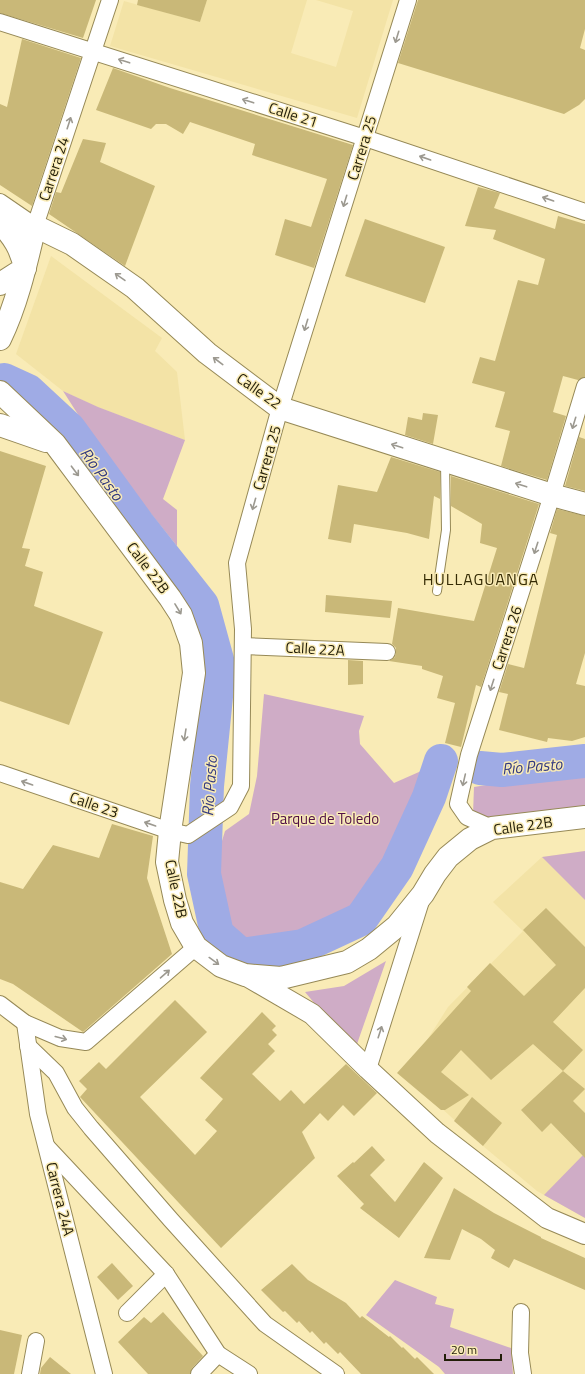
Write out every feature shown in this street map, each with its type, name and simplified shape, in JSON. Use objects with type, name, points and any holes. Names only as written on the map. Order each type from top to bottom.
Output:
[{"type":"main road","points":[[0,222],[35,226]]},
{"type":"main road","points":[[0,222],[15,241],[22,254],[25,268],[0,284]]},
{"type":"main road","name":"Carrera 24","points":[[2,326],[25,268],[35,226]]},
{"type":"main road","name":"Calle 22","points":[[35,226],[72,244],[135,288],[207,352],[280,408],[552,495],[585,504]]},
{"type":"main road","name":"Calle 22B","points":[[0,392],[55,444],[170,598],[181,615],[191,643],[194,673],[179,833],[167,862],[175,900],[182,923],[196,947],[221,966],[246,975],[281,978],[347,962],[369,950],[397,926],[423,894],[448,856],[470,839],[492,828],[585,817]]},
{"type":"main road","points":[[0,424],[55,444]]},
{"type":"street","name":"Carrera 24","points":[[35,226],[110,0]]},
{"type":"street","name":"Carrera 25","points":[[179,833],[230,807],[241,786],[243,629],[237,563],[280,408],[408,0]]},
{"type":"street","name":"Calle 21","points":[[0,22],[365,138],[585,212]]},
{"type":"street","name":"Calle 22","points":[[0,202],[35,226]]},
{"type":"street","name":"Carrera 26","points":[[492,828],[467,817],[458,804],[469,756],[585,386]]},
{"type":"street","name":"Calle 22A","points":[[243,646],[387,652]]},
{"type":"street","name":"Calle 23","points":[[0,773],[179,833]]},
{"type":"street","points":[[368,1069],[423,894]]},
{"type":"street","points":[[0,1004],[25,1023],[60,1038],[86,1042],[196,947]]},
{"type":"street","points":[[246,975],[312,1014],[368,1069],[437,1133],[548,1218],[585,1234]]},
{"type":"street","name":"Carrera 24A","points":[[25,1023],[38,1114],[104,1374]]},
{"type":"street","points":[[28,1046],[56,1074],[75,1108],[95,1134],[265,1324],[336,1374]]},
{"type":"street","points":[[46,1146],[166,1274],[218,1354],[250,1374]]},
{"type":"street","points":[[127,1313],[166,1274]]},
{"type":"street","points":[[521,1312],[520,1353],[523,1374]]},
{"type":"street","points":[[30,1374],[36,1341]]},
{"type":"street","points":[[199,1374],[218,1354]]},
{"type":"lane","points":[[437,591],[446,530],[445,461]]},
{"type":"shaded area","points":[[207,0],[307,0],[291,53],[336,67],[353,11],[316,0],[393,0],[357,118],[110,46],[124,1],[200,22]]},
{"type":"shaded area","points":[[51,256],[162,338],[155,351],[177,372],[185,440],[97,407],[63,391],[16,354]]},
{"type":"shaded area","points":[[585,851],[585,1218],[537,1191],[483,1146],[405,1075],[448,1007],[523,931],[493,902],[542,857]]},
{"type":"green space","points":[[63,391],[98,407],[185,440],[163,499],[177,510],[177,546],[104,455]]},
{"type":"green space","name":"Parque de Toledo","points":[[264,694],[364,716],[359,731],[360,744],[394,783],[428,768],[430,780],[404,836],[373,883],[349,914],[319,932],[281,941],[247,943],[229,931],[218,890],[219,851],[225,831],[249,814],[257,776]]},
{"type":"green space","points":[[585,769],[585,809],[482,821],[473,814],[474,787]]},
{"type":"green space","points":[[585,851],[585,900],[542,857]]},
{"type":"green space","points":[[386,961],[357,1044],[331,1023],[305,992],[344,986]]},
{"type":"green space","points":[[585,1153],[585,1218],[544,1195]]},
{"type":"green space","points":[[395,1280],[437,1297],[435,1304],[454,1309],[450,1327],[511,1348],[513,1374],[445,1374],[439,1367],[366,1315]]},
{"type":"building","points":[[0,0],[96,0],[83,38],[0,13]]},
{"type":"building","points":[[138,0],[207,0],[200,22],[137,5]]},
{"type":"building","points":[[418,0],[585,0],[585,29],[580,48],[585,50],[585,99],[579,105],[564,114],[398,63]]},
{"type":"building","points":[[22,39],[81,58],[32,206],[0,185],[0,104],[7,107]]},
{"type":"building","points":[[113,68],[170,88],[353,145],[314,268],[275,255],[285,219],[311,227],[327,179],[252,155],[255,144],[190,122],[183,134],[166,124],[156,124],[151,129],[96,110]]},
{"type":"building","points":[[83,139],[106,143],[100,162],[155,186],[125,266],[49,214],[56,192],[61,193]]},
{"type":"building","points":[[478,187],[500,193],[494,208],[555,229],[558,216],[585,224],[585,377],[578,380],[563,376],[553,412],[566,416],[547,480],[501,466],[510,431],[495,427],[505,392],[472,383],[480,357],[495,361],[518,280],[538,285],[545,259],[493,239],[496,230],[465,226]]},
{"type":"building","points":[[365,219],[445,247],[425,303],[345,276]]},
{"type":"building","points":[[423,413],[438,415],[433,444],[405,435],[408,417],[422,420]]},
{"type":"building","points":[[579,437],[585,439],[585,491],[565,486]]},
{"type":"building","points":[[0,451],[46,466],[22,548],[30,549],[25,566],[43,572],[34,606],[103,632],[69,725],[0,701]]},
{"type":"building","points":[[391,457],[440,472],[440,499],[434,496],[429,539],[407,533],[354,524],[351,543],[328,539],[338,485],[377,492]]},
{"type":"building","points":[[451,476],[539,504],[481,687],[476,685],[461,747],[445,743],[455,703],[437,698],[443,676],[422,669],[422,666],[389,661],[395,657],[396,653],[396,648],[392,644],[398,608],[474,621],[497,548],[480,543],[482,524],[451,506]]},
{"type":"building","points":[[557,509],[585,516],[585,653],[576,684],[585,686],[585,737],[572,741],[548,738],[547,742],[499,730],[508,694],[499,692],[508,664],[524,668],[557,535],[550,533]]},
{"type":"building","points":[[326,595],[392,601],[390,618],[325,612]]},
{"type":"building","points":[[348,660],[363,661],[363,684],[348,685]]},
{"type":"building","points":[[112,824],[153,836],[147,878],[172,954],[83,1032],[13,984],[0,979],[0,882],[23,889],[53,845],[99,858]]},
{"type":"building","points":[[546,908],[585,947],[585,988],[553,1022],[583,1050],[563,1071],[533,1044],[491,1080],[461,1050],[441,1072],[469,1095],[445,1110],[441,1110],[397,1073],[471,991],[467,987],[490,963],[524,996],[556,965],[523,930]]},
{"type":"building","points":[[175,1000],[207,1032],[140,1097],[195,1155],[217,1131],[205,1120],[223,1099],[200,1078],[262,1012],[276,1026],[272,1030],[277,1035],[268,1044],[275,1051],[252,1074],[280,1101],[291,1090],[304,1104],[346,1064],[377,1093],[354,1116],[343,1105],[328,1121],[320,1113],[302,1132],[315,1158],[221,1248],[80,1097],[87,1089],[79,1081],[99,1062],[106,1069]]},
{"type":"building","points":[[563,1071],[585,1089],[573,1101],[585,1113],[585,1158],[551,1123],[542,1132],[521,1110]]},
{"type":"building","points":[[472,1097],[502,1123],[483,1146],[454,1121]]},
{"type":"building","points":[[372,1146],[385,1160],[370,1175],[395,1202],[424,1162],[443,1178],[399,1238],[360,1208],[364,1204],[337,1176]]},
{"type":"building","points":[[454,1188],[494,1213],[541,1238],[585,1258],[585,1290],[514,1259],[509,1268],[491,1258],[495,1250],[481,1239],[462,1229],[450,1260],[424,1258]]},
{"type":"building","points":[[112,1263],[133,1286],[118,1300],[97,1277]]},
{"type":"building","points":[[292,1264],[308,1280],[346,1303],[360,1318],[362,1316],[389,1337],[390,1336],[415,1359],[417,1357],[434,1374],[361,1374],[340,1352],[338,1354],[326,1342],[324,1344],[312,1331],[310,1333],[299,1321],[297,1323],[285,1311],[283,1312],[261,1290]]},
{"type":"building","points":[[163,1312],[203,1356],[192,1368],[190,1374],[148,1374],[118,1342],[144,1317],[151,1323]]},
{"type":"building","points":[[0,1330],[22,1335],[14,1374],[0,1374]]},
{"type":"building","points":[[50,1357],[71,1374],[40,1374],[41,1368]]},
{"type":"waterway","name":"Río Pasto","points":[[4,380],[28,391],[69,429],[138,524],[202,605],[219,667],[207,786],[204,874],[217,934],[241,955],[303,946],[361,919],[397,867],[429,797],[441,761]]},
{"type":"waterway","name":"Río Pasto","points":[[480,768],[502,770],[585,761]]},
{"type":"district","name":"HULLAGUANGA","points":[[481,579]]}]
